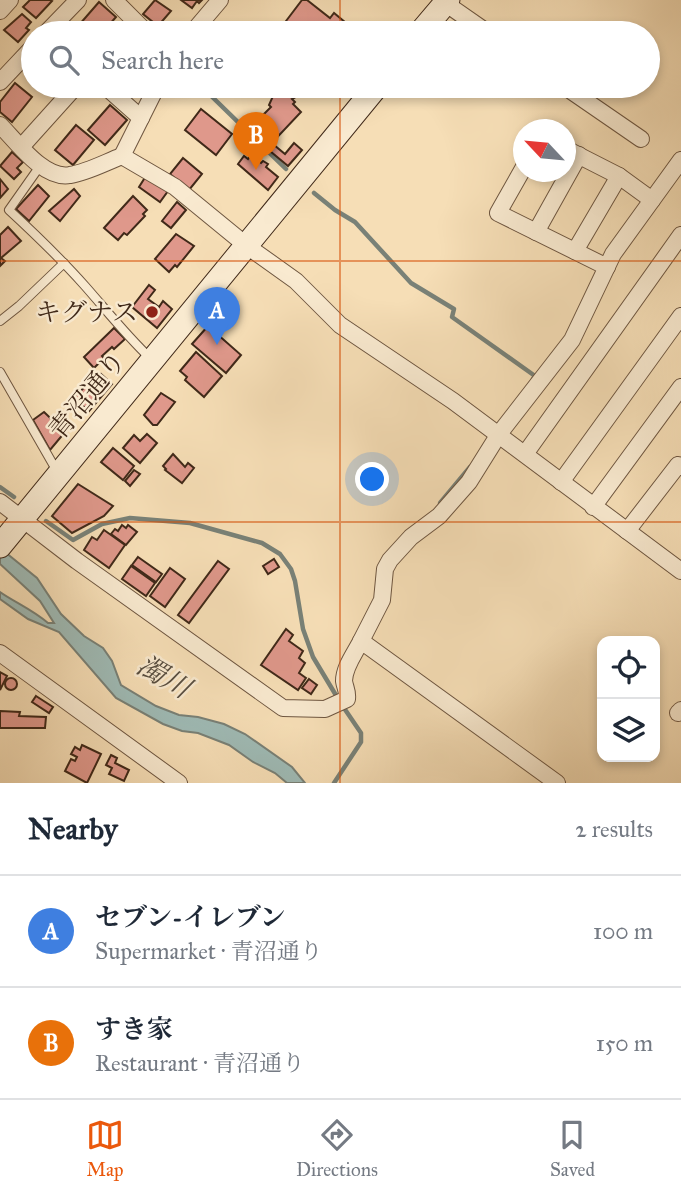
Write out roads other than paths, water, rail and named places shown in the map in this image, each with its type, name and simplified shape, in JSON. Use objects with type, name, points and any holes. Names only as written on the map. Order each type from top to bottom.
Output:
[{"type":"street","points":[[58,21],[78,0]]},
{"type":"street","points":[[114,0],[135,21]]},
{"type":"street","points":[[202,21],[220,0]]},
{"type":"street","points":[[430,21],[446,2],[472,21]]},
{"type":"street","points":[[0,82],[21,60]]},
{"type":"street","points":[[22,146],[65,98]]},
{"type":"street","points":[[118,98],[141,118]]},
{"type":"street","points":[[0,125],[40,166],[60,176],[69,176],[122,156],[151,98]]},
{"type":"street","name":"青沼通り","points":[[0,546],[367,98]]},
{"type":"street","points":[[581,98],[641,139]]},
{"type":"street","points":[[576,154],[619,176],[652,200]]},
{"type":"street","points":[[122,156],[175,187],[247,246],[296,281],[340,325],[499,434],[681,571]]},
{"type":"street","points":[[0,502],[20,521],[283,709],[325,709],[347,699],[344,681],[347,667],[382,600],[385,569],[390,560],[411,537],[439,516],[469,482],[499,434],[572,340],[607,267],[681,160]]},
{"type":"street","points":[[575,251],[619,176]]},
{"type":"street","points":[[515,182],[498,213],[607,267]]},
{"type":"street","points":[[536,232],[558,182]]},
{"type":"street","points":[[525,454],[681,235]]},
{"type":"street","points":[[561,481],[681,316]]},
{"type":"street","points":[[593,506],[681,387]]},
{"type":"street","points":[[627,531],[678,465],[681,467]]},
{"type":"street","points":[[361,641],[557,783]]},
{"type":"street","points":[[0,653],[159,777],[179,783]]},
{"type":"lane","points":[[40,166],[9,209],[64,263],[152,361]]},
{"type":"lane","points":[[0,321],[64,263]]},
{"type":"lane","points":[[0,372],[59,474]]},
{"type":"water","points":[[0,548],[37,578],[61,614],[84,636],[103,648],[112,661],[121,685],[156,706],[179,715],[224,724],[245,734],[292,767],[305,783],[287,783],[229,745],[163,724],[116,698],[59,632],[28,619],[0,599],[0,592],[48,623],[54,623],[40,601],[0,564]]},
{"type":"waterway","points":[[213,98],[286,169]]},
{"type":"waterway","points":[[314,193],[355,222],[411,283],[454,309],[452,317],[535,376],[533,379]]},
{"type":"waterway","points":[[440,503],[470,467]]},
{"type":"waterway","points":[[0,487],[14,497]]},
{"type":"waterway","points":[[46,521],[73,540],[102,524],[130,518],[190,523],[262,543],[280,554],[291,569],[303,629],[313,657],[337,697]]},
{"type":"waterway","points":[[334,783],[361,742],[361,733],[344,708]]},
{"type":"place","name":"すき家","points":[[256,170]]},
{"type":"place","name":"キグナス","points":[[152,312]]},
{"type":"place","name":"セブン-イレブン","points":[[217,345]]},
{"type":"water label","name":"濁川","points":[[164,676]]}]
